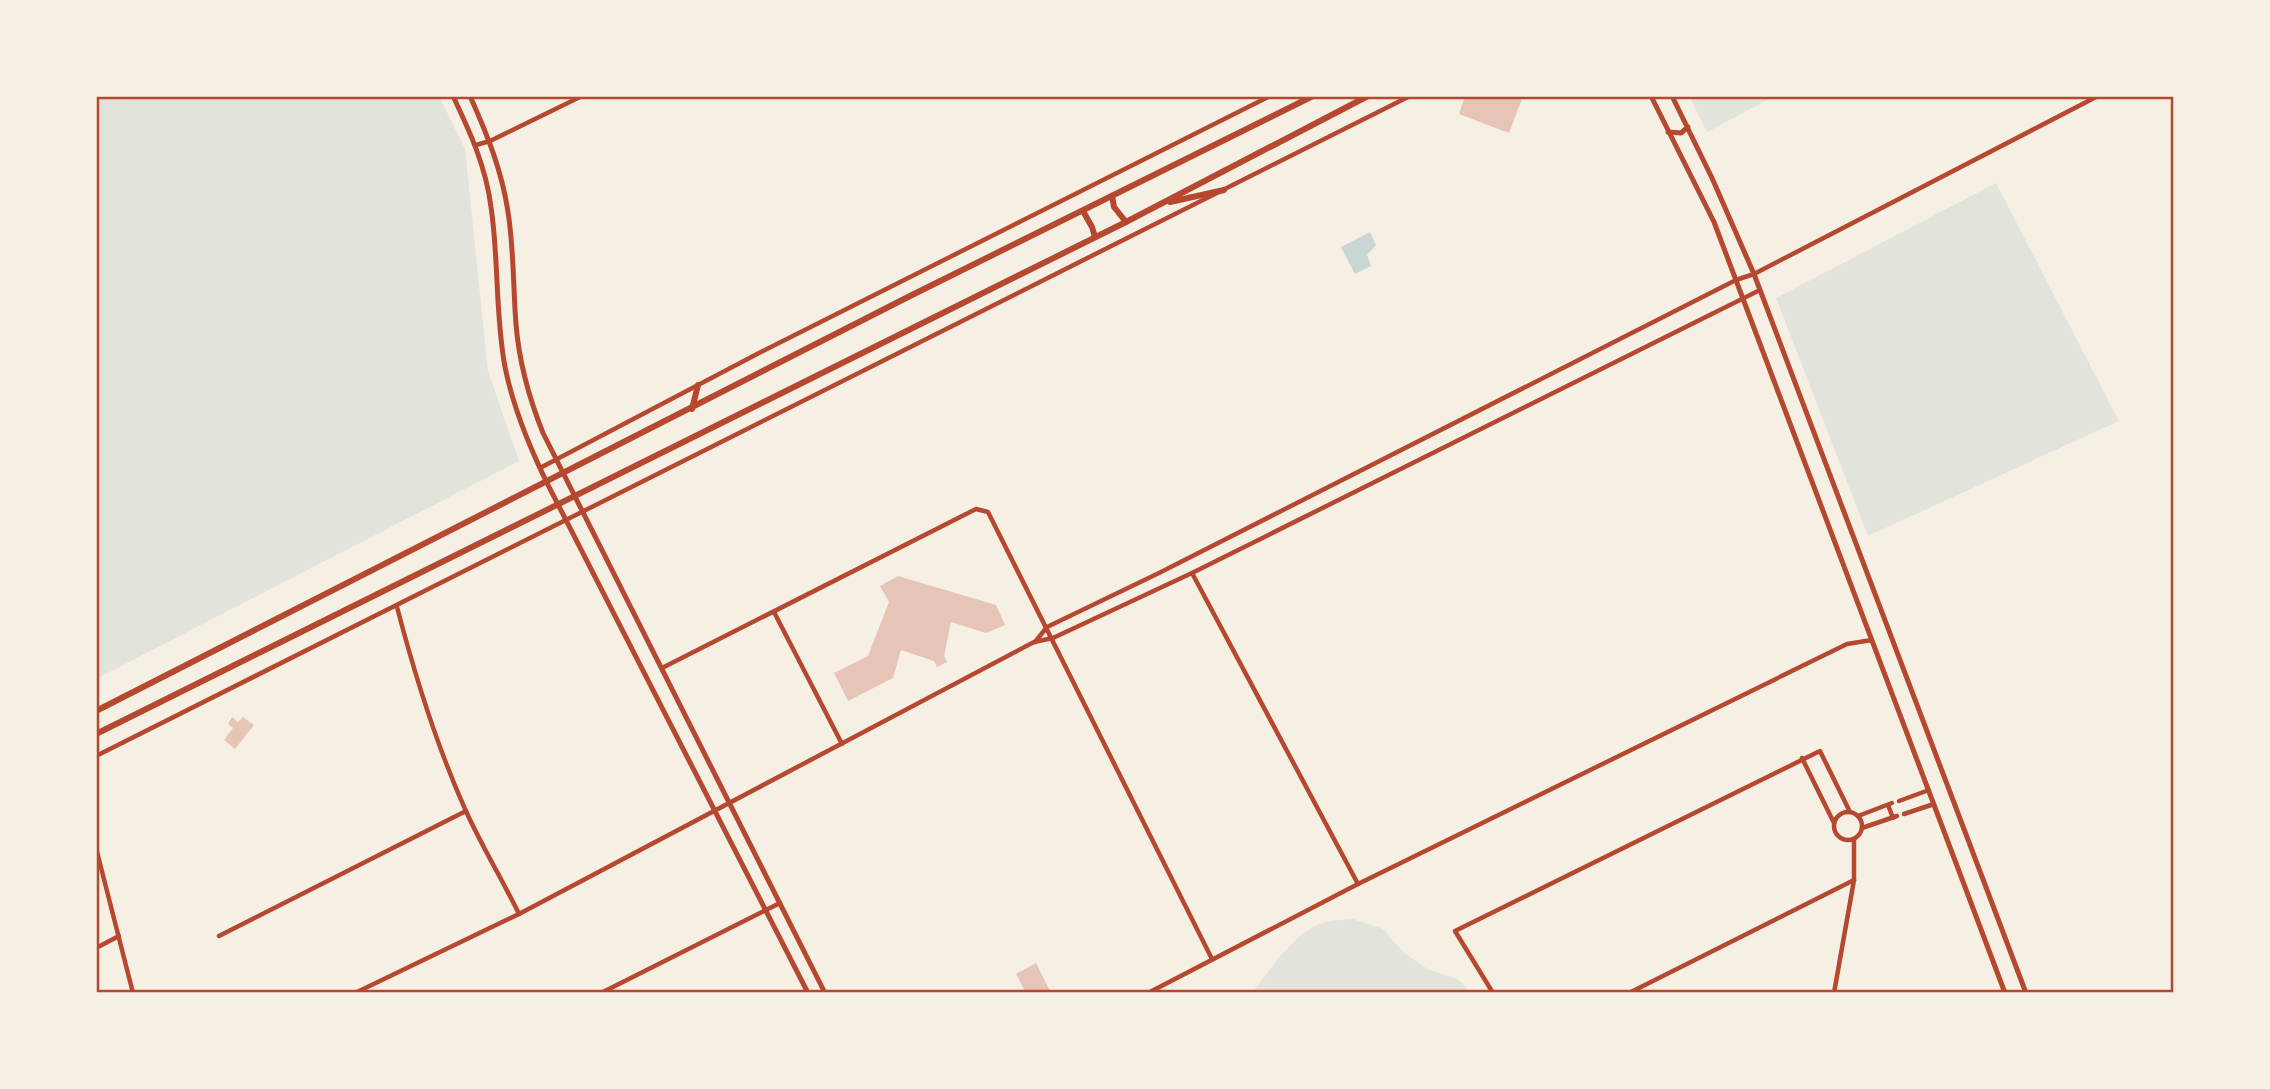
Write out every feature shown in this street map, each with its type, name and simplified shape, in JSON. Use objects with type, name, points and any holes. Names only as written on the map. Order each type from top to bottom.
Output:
[{"type":"main road","points":[[453,96],[476,145],[491,207],[505,366],[513,400],[540,468],[808,993]]},
{"type":"main road","points":[[470,96],[490,141],[503,185],[509,216],[516,327],[532,407],[555,461],[825,993]]},
{"type":"main road","points":[[96,711],[910,296],[1313,96]]},
{"type":"main road","points":[[96,734],[1126,222],[1368,96]]},
{"type":"main road","points":[[1651,96],[1714,222],[2005,993]]},
{"type":"main road","points":[[1672,96],[1754,274],[2024,992]]},
{"type":"main road","points":[[1668,132],[1681,133],[1688,127]]},
{"type":"main road","points":[[1158,205],[1224,190]]},
{"type":"main road","points":[[1112,196],[1114,207],[1126,222]]},
{"type":"main road","points":[[1083,211],[1095,237]]},
{"type":"main road","points":[[692,409],[698,386]]},
{"type":"main road","points":[[782,941],[796,934]]},
{"type":"street","points":[[476,145],[490,141],[582,96]]},
{"type":"street","points":[[540,468],[1270,96]]},
{"type":"street","points":[[96,756],[1410,96]]},
{"type":"street","points":[[1034,642],[1047,626],[1159,573],[1736,280],[1754,274],[2098,96]]},
{"type":"street","points":[[355,993],[519,914],[1034,642],[1053,638],[1192,573],[1742,296],[1759,290]]},
{"type":"street","points":[[662,668],[976,509],[983,509],[988,512],[1047,626],[1212,959]]},
{"type":"street","points":[[1192,573],[1358,884]]},
{"type":"street","points":[[397,606],[414,674],[440,749],[466,811],[519,914]]},
{"type":"street","points":[[774,612],[842,744]]},
{"type":"street","points":[[1149,993],[1358,884],[1847,644],[1872,640]]},
{"type":"street","points":[[1493,993],[1455,931],[1802,758],[1820,751],[1850,811],[1858,816],[1862,828]]},
{"type":"street","points":[[1802,758],[1834,823],[1837,835],[1845,840],[1854,839]]},
{"type":"street","points":[[1899,801],[1928,790]]},
{"type":"street","points":[[1834,993],[1854,880],[1854,839],[1862,828],[1895,817],[1890,804],[1858,816]]},
{"type":"street","points":[[1904,814],[1934,804]]},
{"type":"street","points":[[219,936],[466,811]]},
{"type":"street","points":[[1834,823],[1841,813],[1850,811]]},
{"type":"street","points":[[96,848],[133,993]]},
{"type":"street","points":[[1629,993],[1854,880]]},
{"type":"street","points":[[601,993],[780,903]]},
{"type":"street","points":[[96,948],[119,936]]},
{"type":"shaded area","points":[[96,96],[439,96],[465,149],[488,371],[519,461],[96,679]]},
{"type":"shaded area","points":[[1689,96],[1775,96],[1707,132]]},
{"type":"shaded area","points":[[1996,183],[2119,421],[1868,536],[1776,298]]},
{"type":"shaded area","points":[[1370,232],[1376,245],[1367,255],[1371,266],[1355,274],[1341,247]]},
{"type":"shaded area","points":[[1353,919],[1383,929],[1404,953],[1429,970],[1457,979],[1472,993],[1252,993],[1285,951],[1305,932],[1326,922]]},
{"type":"building","points":[[1465,96],[1523,96],[1509,133],[1459,114]]},
{"type":"building","points":[[898,576],[996,605],[1005,625],[986,633],[951,622],[944,656],[947,662],[937,667],[934,661],[901,650],[893,678],[848,701],[834,673],[868,656],[889,602],[880,586]]},
{"type":"building","points":[[232,717],[238,722],[243,717],[254,725],[235,749],[224,740],[233,728],[228,724]]},
{"type":"building","points":[[1036,963],[1051,993],[1026,993],[1016,974]]}]
